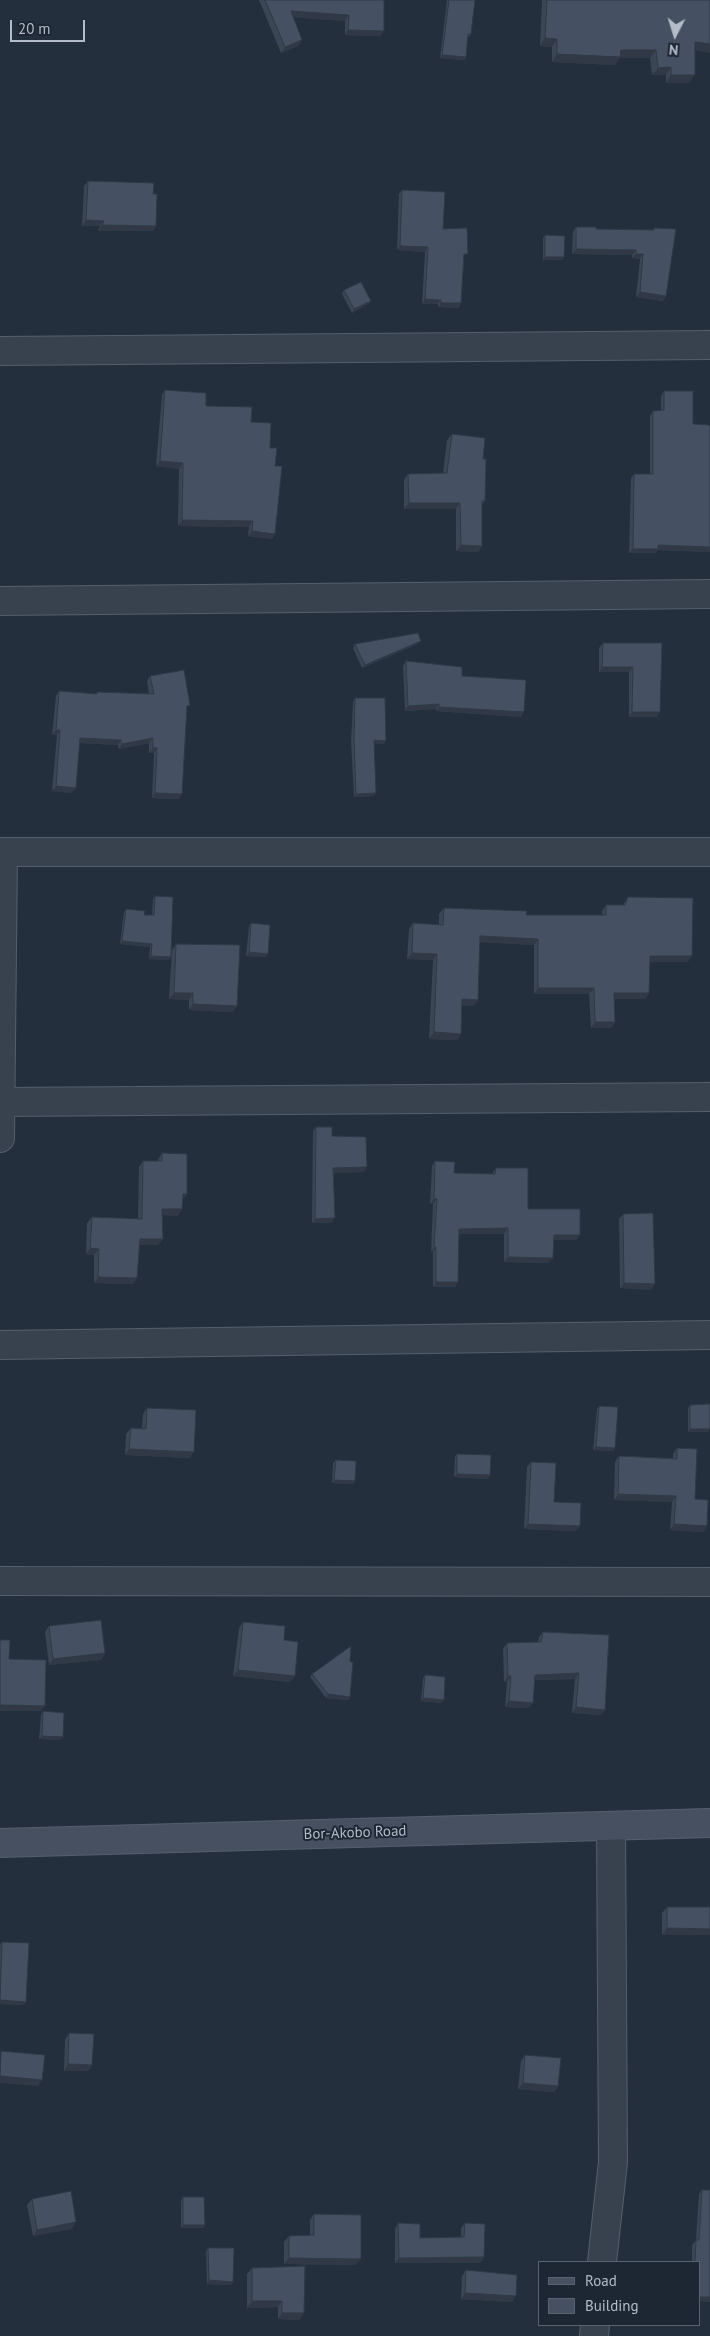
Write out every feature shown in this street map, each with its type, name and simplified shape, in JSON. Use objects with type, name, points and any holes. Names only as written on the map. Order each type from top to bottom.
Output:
[{"type":"street","points":[[0,351],[710,345]]},
{"type":"street","points":[[0,601],[710,594]]},
{"type":"street","points":[[0,1138],[1,852],[710,852]]},
{"type":"street","points":[[0,1102],[710,1097]]},
{"type":"street","points":[[0,1345],[710,1335]]},
{"type":"street","points":[[0,1581],[710,1582]]},
{"type":"street","name":"Bor-Akobo Road","points":[[0,1843],[710,1823]]},
{"type":"street","points":[[602,2261],[613,2162],[611,1826]]},
{"type":"building","points":[[265,0],[384,0],[384,31],[348,30],[349,15],[291,11],[302,40],[285,47]]},
{"type":"building","points":[[449,0],[475,0],[471,34],[468,34],[466,57],[442,55]]},
{"type":"building","points":[[547,0],[710,0],[710,44],[695,42],[695,75],[671,75],[671,67],[658,68],[656,50],[621,50],[620,57],[557,54],[557,39],[545,38]]},
{"type":"building","points":[[88,181],[154,183],[153,194],[157,194],[156,226],[102,225],[104,221],[86,220]]},
{"type":"building","points":[[402,190],[445,192],[443,229],[467,228],[468,254],[464,254],[461,303],[441,303],[441,300],[425,299],[428,247],[400,246]]},
{"type":"building","points":[[576,227],[596,227],[596,229],[676,229],[666,296],[640,292],[643,254],[636,254],[636,250],[576,249]]},
{"type":"building","points":[[545,235],[565,236],[564,257],[545,257]]},
{"type":"building","points":[[361,282],[371,301],[354,309],[344,290]]},
{"type":"building","points":[[165,390],[206,393],[206,406],[252,407],[251,422],[271,423],[270,448],[277,448],[275,466],[282,466],[275,534],[252,531],[253,521],[182,520],[183,463],[160,461]]},
{"type":"building","points":[[664,391],[693,391],[693,424],[710,425],[710,547],[658,545],[658,549],[633,549],[634,474],[653,474],[653,411],[664,410]]},
{"type":"building","points":[[452,434],[485,438],[483,459],[486,459],[485,501],[482,501],[482,546],[461,545],[460,503],[409,503],[408,474],[447,473]]},
{"type":"building","points":[[418,633],[421,641],[365,665],[355,644]]},
{"type":"building","points":[[603,643],[662,643],[660,712],[632,712],[633,667],[602,667]]},
{"type":"building","points":[[406,661],[462,667],[462,676],[526,680],[524,712],[439,707],[439,704],[408,706]]},
{"type":"building","points":[[184,670],[190,705],[187,706],[182,794],[155,793],[157,748],[153,748],[153,738],[122,744],[121,740],[80,738],[76,788],[56,786],[60,730],[56,730],[59,691],[97,694],[97,692],[154,694],[150,676]]},
{"type":"building","points":[[355,698],[385,698],[386,741],[374,740],[376,793],[356,794]]},
{"type":"building","points":[[155,896],[173,897],[171,957],[151,956],[152,944],[122,941],[126,909],[145,911],[144,915],[154,915]]},
{"type":"building","points":[[628,897],[693,898],[692,956],[650,956],[649,993],[614,993],[615,1022],[595,1022],[594,988],[538,988],[538,939],[480,936],[478,1000],[462,999],[461,1034],[434,1032],[437,954],[412,953],[413,923],[443,925],[444,908],[527,911],[526,915],[606,915],[606,905],[625,905]]},
{"type":"building","points":[[251,923],[270,925],[268,954],[249,952]]},
{"type":"building","points":[[176,944],[240,945],[237,1006],[193,1004],[193,993],[174,993]]},
{"type":"building","points":[[316,1127],[332,1127],[332,1136],[366,1137],[367,1167],[333,1168],[335,1218],[315,1219]]},
{"type":"building","points":[[162,1153],[187,1154],[187,1194],[183,1194],[182,1209],[162,1209],[163,1239],[140,1239],[137,1278],[98,1277],[99,1249],[90,1248],[92,1217],[142,1219],[143,1161],[162,1161]]},
{"type":"building","points":[[435,1161],[455,1162],[454,1173],[495,1174],[496,1168],[528,1168],[528,1209],[580,1209],[580,1235],[554,1235],[553,1258],[508,1257],[508,1228],[459,1229],[458,1282],[436,1282],[436,1247],[434,1247],[437,1199],[434,1199]]},
{"type":"building","points":[[653,1213],[655,1284],[624,1283],[623,1214]]},
{"type":"building","points":[[710,1404],[710,1429],[690,1429],[690,1405]]},
{"type":"building","points":[[599,1406],[618,1407],[615,1448],[596,1447]]},
{"type":"building","points":[[147,1408],[196,1410],[194,1452],[129,1449],[131,1428],[146,1429]]},
{"type":"building","points":[[677,1448],[697,1449],[695,1499],[708,1500],[707,1526],[674,1524],[676,1496],[618,1494],[619,1456],[677,1459]]},
{"type":"building","points":[[457,1454],[491,1455],[490,1475],[457,1474]]},
{"type":"building","points":[[336,1460],[356,1461],[355,1481],[334,1480]]},
{"type":"building","points":[[531,1462],[556,1463],[554,1502],[581,1503],[580,1526],[528,1524]]},
{"type":"building","points":[[101,1620],[105,1653],[53,1659],[49,1626]]},
{"type":"building","points":[[243,1622],[285,1626],[284,1640],[298,1642],[295,1676],[238,1670]]},
{"type":"building","points":[[543,1632],[609,1635],[605,1710],[576,1707],[579,1673],[535,1675],[533,1703],[509,1701],[511,1676],[508,1676],[507,1643],[541,1642]]},
{"type":"building","points":[[0,1640],[10,1640],[9,1659],[46,1660],[45,1706],[0,1705]]},
{"type":"building","points":[[351,1646],[350,1662],[353,1662],[350,1697],[328,1694],[312,1674]]},
{"type":"building","points":[[425,1675],[445,1677],[444,1700],[423,1698]]},
{"type":"building","points":[[43,1711],[64,1713],[63,1737],[42,1736]]},
{"type":"building","points":[[667,1907],[710,1907],[710,1929],[667,1928]]},
{"type":"building","points":[[2,1942],[29,1943],[26,2002],[0,2000]]},
{"type":"building","points":[[69,2033],[94,2034],[92,2065],[68,2064]]},
{"type":"building","points":[[1,2051],[45,2055],[42,2080],[0,2076]]},
{"type":"building","points":[[525,2055],[561,2058],[558,2086],[523,2083]]},
{"type":"building","points":[[702,2190],[710,2190],[710,2297],[700,2297],[700,2261],[695,2261],[696,2240],[699,2240]]},
{"type":"building","points":[[71,2191],[76,2222],[37,2230],[32,2199]]},
{"type":"building","points":[[183,2197],[204,2197],[205,2225],[183,2225]]},
{"type":"building","points":[[314,2214],[361,2215],[361,2259],[289,2258],[289,2236],[314,2235]]},
{"type":"building","points":[[398,2223],[420,2224],[420,2238],[464,2237],[465,2223],[485,2224],[484,2257],[399,2258]]},
{"type":"building","points":[[208,2248],[234,2248],[233,2282],[209,2280]]},
{"type":"building","points":[[305,2266],[304,2313],[282,2313],[282,2301],[252,2301],[252,2268]]},
{"type":"building","points":[[466,2270],[517,2275],[516,2296],[465,2293]]}]
